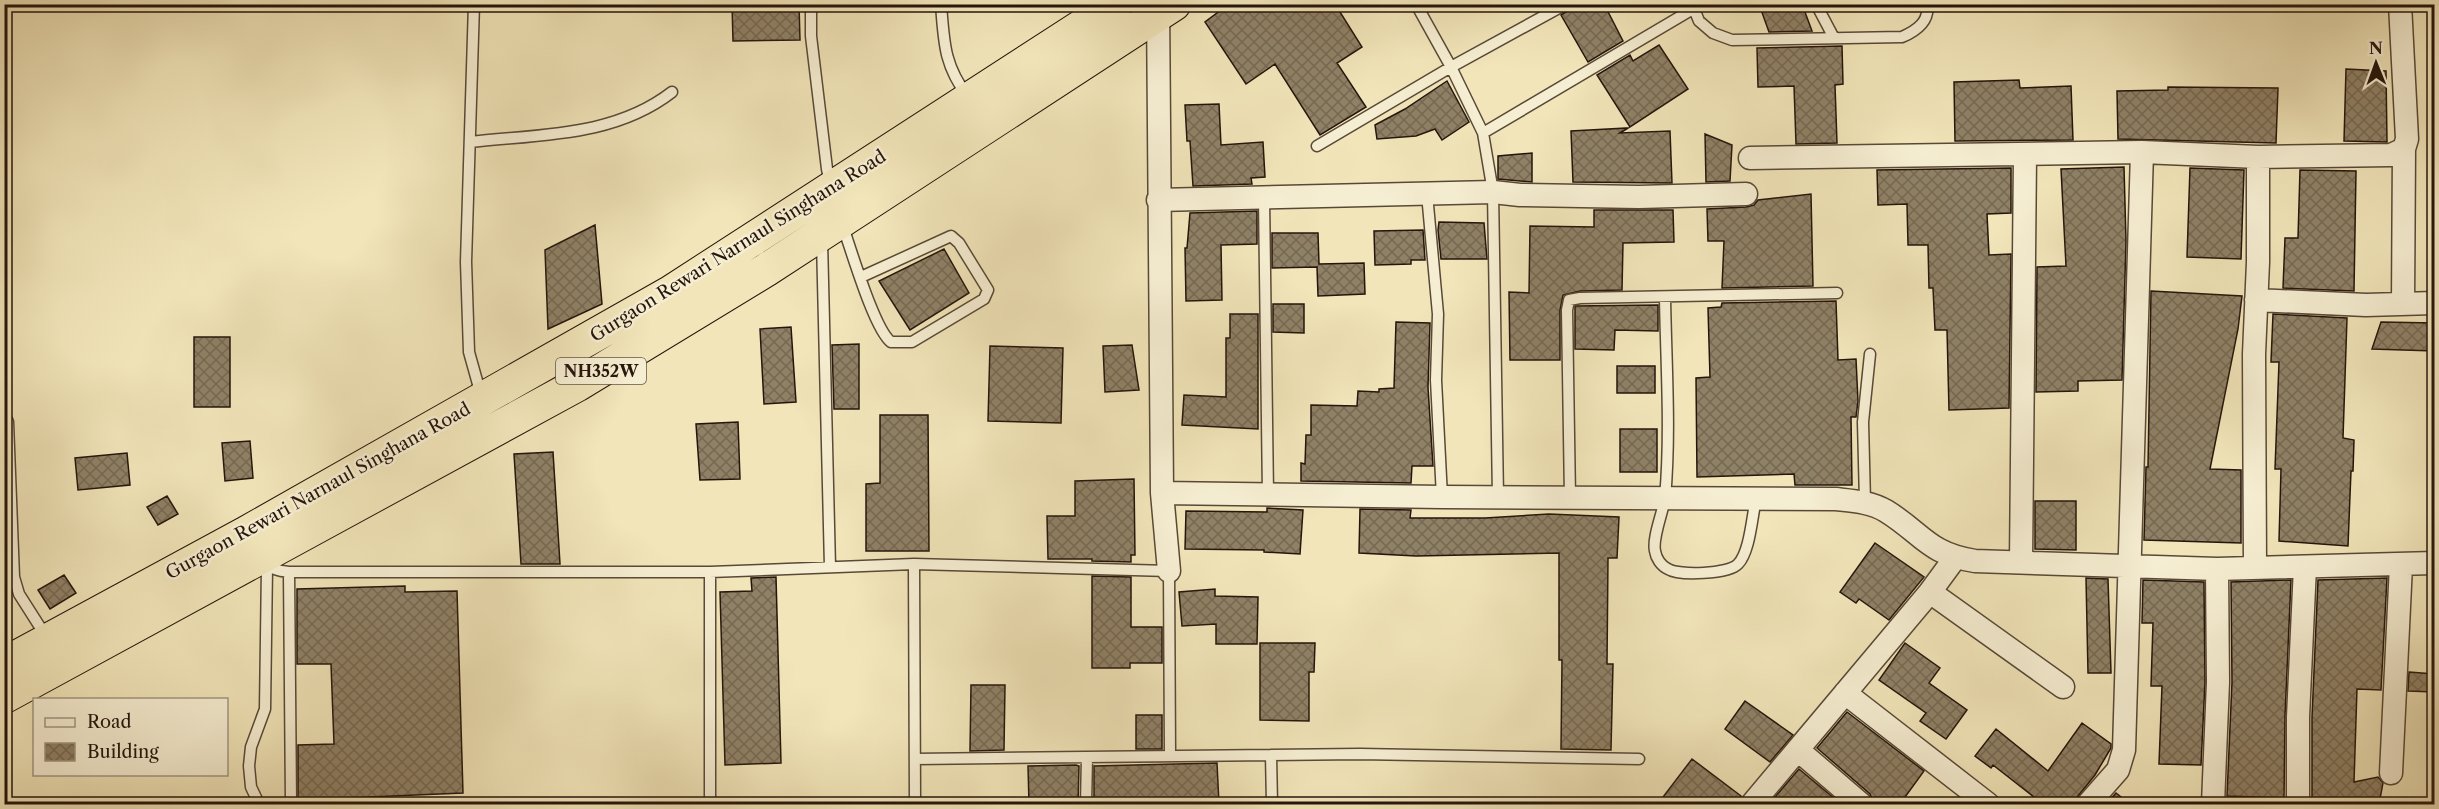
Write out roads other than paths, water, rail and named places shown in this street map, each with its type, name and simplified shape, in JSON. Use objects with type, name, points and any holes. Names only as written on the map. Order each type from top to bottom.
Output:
[{"type":"highway","name":"Gurgaon Rewari Narnaul Singhana Road","points":[[13,676],[48,640],[256,549],[492,413],[671,292],[836,211],[981,111],[1116,4]]},
{"type":"highway","name":"NH352W","points":[[981,111],[1164,7]]},
{"type":"highway","name":"NH352W","points":[[492,413],[577,385],[836,211]]},
{"type":"highway","name":"NH352W","points":[[13,676],[256,549]]},
{"type":"street","points":[[2400,4],[2408,139],[2404,149],[2403,304]]},
{"type":"street","points":[[1164,7],[1158,200],[1162,493],[1168,571]]},
{"type":"street","points":[[1750,158],[2142,152],[2258,157],[2391,155],[2404,149]]},
{"type":"street","points":[[2088,804],[2118,770],[2123,758],[2142,152]]},
{"type":"street","points":[[2020,562],[2025,155]]},
{"type":"street","points":[[2255,568],[2254,354],[2258,157]]},
{"type":"street","points":[[1158,200],[1493,192],[1520,195],[1639,197],[1746,194]]},
{"type":"street","points":[[2256,300],[2366,305],[2434,303]]},
{"type":"street","points":[[1162,493],[1498,498],[1836,499],[1865,502],[1886,511],[1936,550],[1955,558],[1975,561],[2217,568],[2434,563]]},
{"type":"street","points":[[1752,804],[1930,592],[1955,558]]},
{"type":"street","points":[[2391,773],[2400,565]]},
{"type":"street","points":[[2298,804],[2298,717],[2305,567]]},
{"type":"street","points":[[2213,804],[2218,682],[2217,568]]},
{"type":"street","points":[[1930,592],[2062,687]]},
{"type":"street","points":[[1845,693],[1989,804]]},
{"type":"street","points":[[1798,750],[1861,804]]},
{"type":"lane","points":[[474,4],[466,262],[469,352],[492,413]]},
{"type":"lane","points":[[811,4],[811,36],[827,169],[836,211],[881,331],[891,342],[900,344],[912,342],[984,300],[988,290],[959,243],[951,237],[861,277]]},
{"type":"lane","points":[[941,4],[945,56],[959,85],[981,111]]},
{"type":"lane","points":[[1416,4],[1451,67],[1483,133],[1493,192],[1498,498]]},
{"type":"lane","points":[[1317,147],[1451,67],[1566,4]]},
{"type":"lane","points":[[1816,4],[1834,38]]},
{"type":"lane","points":[[1483,133],[1693,7],[1699,21],[1713,33],[1732,40],[1902,37],[1919,29],[1928,10],[1927,4]]},
{"type":"lane","points":[[470,142],[587,130],[618,122],[646,109],[672,92]]},
{"type":"lane","points":[[1426,194],[1438,314],[1436,380],[1442,497]]},
{"type":"lane","points":[[1264,198],[1268,495]]},
{"type":"lane","points":[[830,567],[836,211]]},
{"type":"lane","points":[[1570,498],[1567,310],[1569,300],[1837,292]]},
{"type":"lane","points":[[1665,297],[1667,399],[1665,498],[1654,549],[1658,560],[1668,569],[1681,573],[1727,570],[1738,565],[1745,553],[1756,499]]},
{"type":"lane","points":[[1865,502],[1863,422],[1870,354]]},
{"type":"lane","points":[[4,414],[8,422],[14,577],[19,594],[48,640]]},
{"type":"lane","points":[[256,549],[289,572],[710,572],[914,564],[1168,571],[1170,756]]},
{"type":"lane","points":[[256,549],[265,709],[251,747],[249,766],[251,787],[259,804]]},
{"type":"lane","points":[[914,564],[915,804]]},
{"type":"lane","points":[[289,572],[291,804]]},
{"type":"lane","points":[[710,572],[710,804]]},
{"type":"lane","points":[[915,759],[1360,754],[1639,759]]},
{"type":"lane","points":[[1271,755],[1272,804]]},
{"type":"lane","points":[[1086,757],[1086,804]]}]
